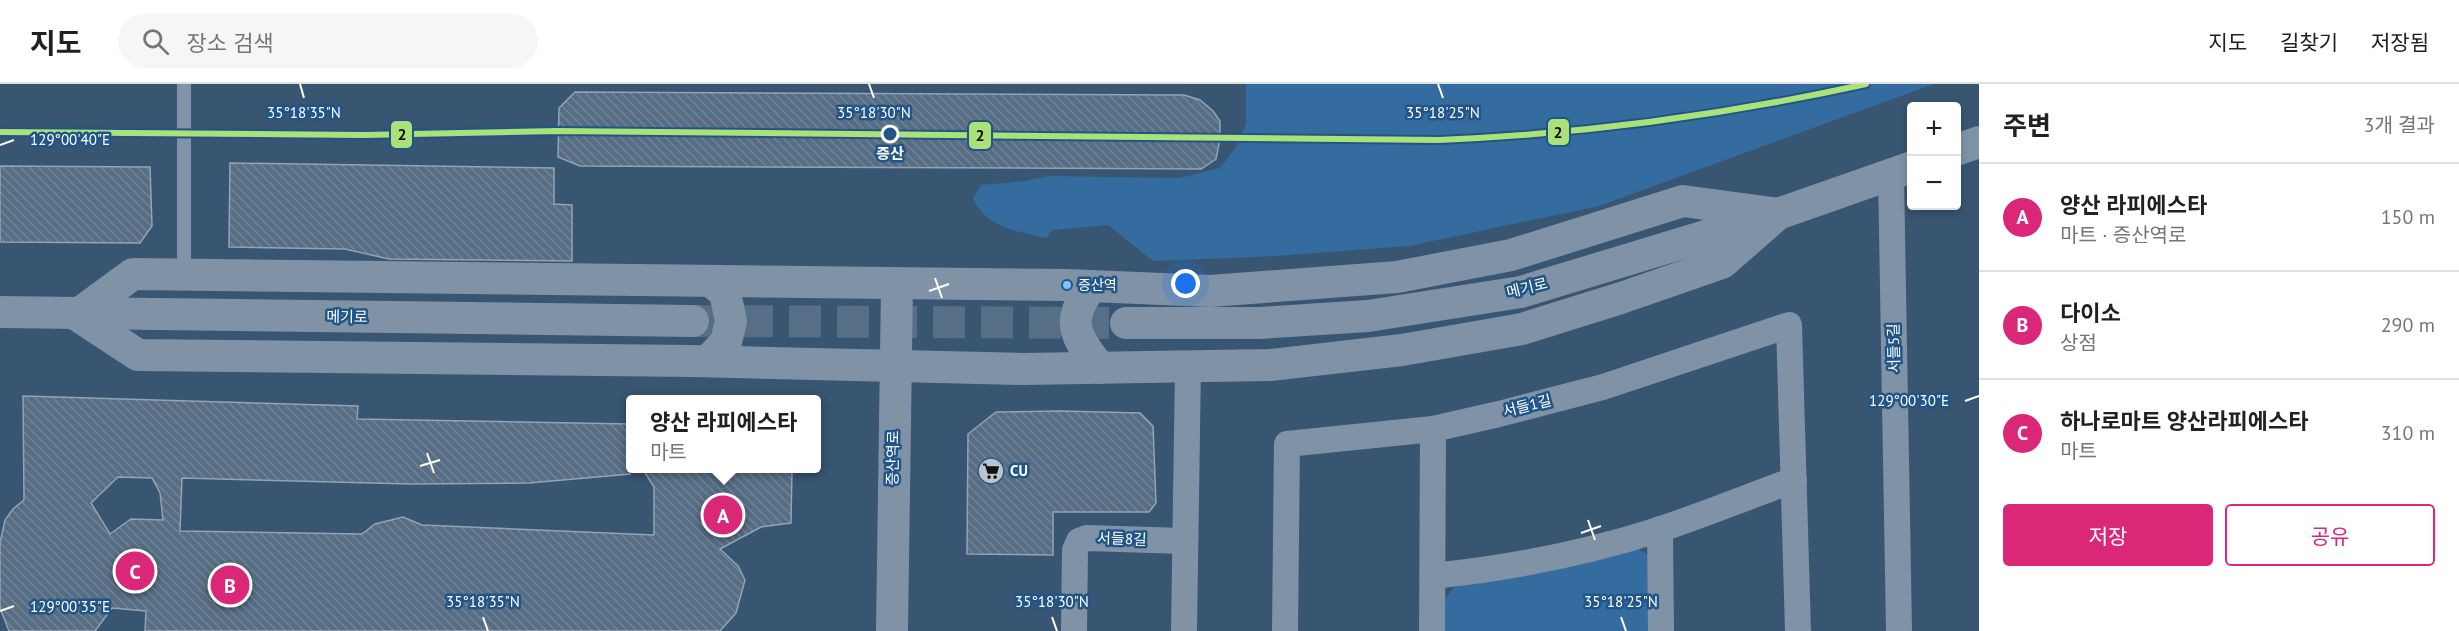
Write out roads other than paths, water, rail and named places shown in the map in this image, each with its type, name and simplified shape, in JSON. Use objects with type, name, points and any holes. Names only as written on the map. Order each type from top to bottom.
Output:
[{"type":"street","points":[[1961,148],[1979,142]]},
{"type":"street","name":"메기로","points":[[1126,323],[1259,323],[1368,316],[1521,292],[1778,214],[1901,170]]},
{"type":"street","name":"서들5길","points":[[1899,631],[1901,170]]},
{"type":"street","points":[[1683,201],[1778,214],[1722,262],[1622,298],[1522,329],[1380,353],[1270,365],[1023,369],[708,361],[138,355],[78,315],[133,274],[1091,286],[1210,291],[1397,277],[1511,255],[1683,201]]},
{"type":"street","points":[[708,361],[726,342],[731,321],[725,293],[711,281]]},
{"type":"street","name":"증산역로","points":[[892,631],[894,364],[897,285]]},
{"type":"street","points":[[1091,286],[1078,304],[1075,330],[1084,349],[1100,368]]},
{"type":"street","name":"메기로","points":[[0,312],[78,315],[693,321]]},
{"type":"street","name":"서들1길","points":[[1285,631],[1287,444],[1433,429],[1603,387],[1789,325],[1797,631]]},
{"type":"street","points":[[1184,631],[1188,366]]},
{"type":"street","points":[[1432,631],[1433,429]]},
{"type":"street","points":[[1433,576],[1490,570],[1553,557],[1660,529],[1794,480]]},
{"type":"street","points":[[1660,529],[1661,631]]},
{"type":"street","name":"서들8길","points":[[1074,631],[1075,550],[1079,541],[1087,538],[1184,541]]},
{"type":"lane","points":[[184,84],[184,274]]},
{"type":"tunnel","points":[[693,321],[1126,323]]},
{"type":"place","name":"증산","points":[[890,134]]},
{"type":"place","name":"증산역","points":[[1067,285]]},
{"type":"place","name":"CU","points":[[991,471]]},
{"type":"place","name":"양산 라피에스타","points":[[723,515]]},
{"type":"place","name":"하나로마트 양산라피에스타","points":[[135,571]]},
{"type":"place","name":"다이소","points":[[230,585]]}]
